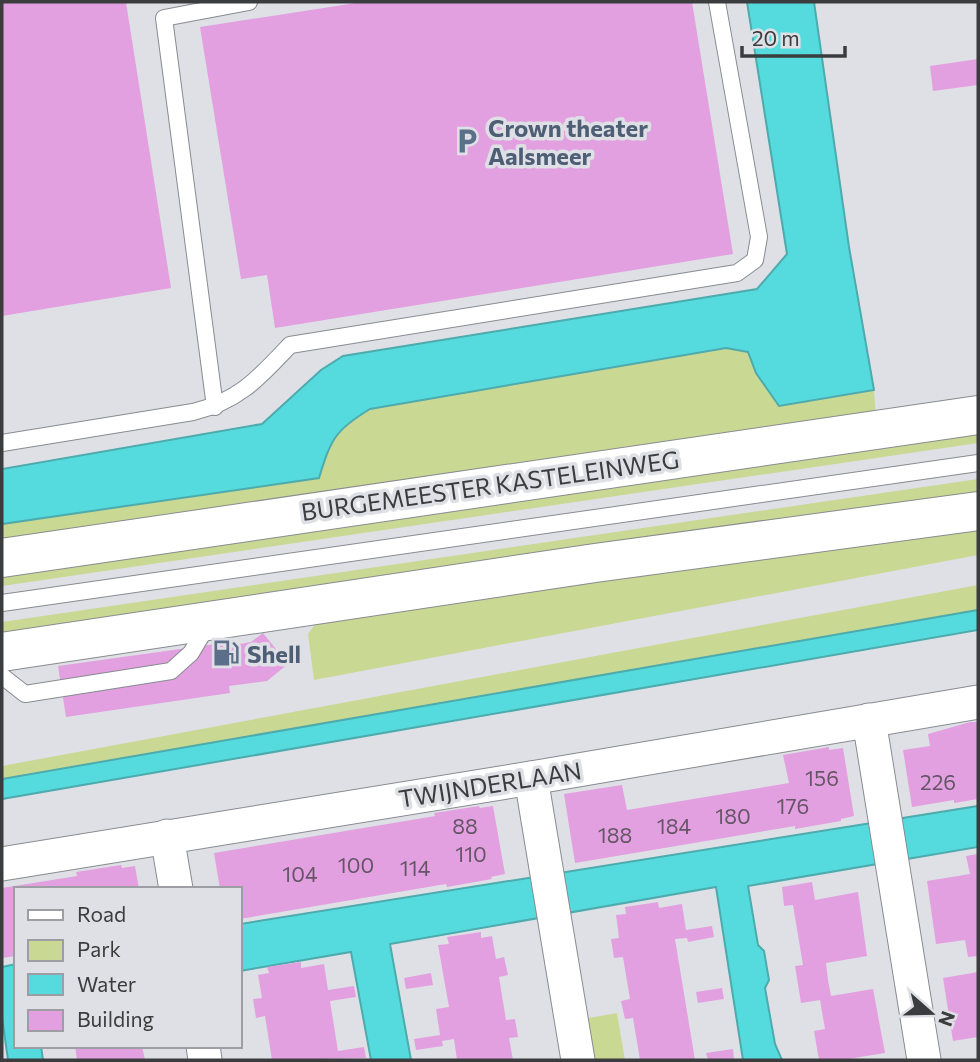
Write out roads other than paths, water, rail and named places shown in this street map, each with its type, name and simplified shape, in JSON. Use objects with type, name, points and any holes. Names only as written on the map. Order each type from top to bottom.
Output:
[{"type":"main road","name":"BURGEMEESTER KASTELEINWEG","points":[[2,558],[978,415]]},
{"type":"main road","points":[[2,652],[595,563],[978,511]]},
{"type":"street","name":"TWIJNDERLAAN","points":[[2,864],[978,702]]},
{"type":"street","points":[[869,720],[924,1060]]},
{"type":"street","points":[[531,778],[578,1060]]},
{"type":"street","points":[[167,836],[176,887]]},
{"type":"lane","points":[[215,407],[164,18],[249,2]]},
{"type":"lane","points":[[2,443],[215,407],[256,381],[290,345],[737,273],[755,260],[759,237],[717,2]]},
{"type":"lane","name":"BURGEMEESTER KASTELEINWEG","points":[[2,603],[978,463]]},
{"type":"lane","points":[[2,676],[25,694],[171,671],[191,653],[210,622]]},
{"type":"water","points":[[747,2],[814,2],[849,247],[874,390],[779,406],[756,373],[748,352],[726,348],[370,409],[349,423],[336,437],[319,478],[2,524],[2,469],[262,424],[321,370],[343,356],[757,289],[787,254]]},
{"type":"water","points":[[978,610],[978,630],[2,799],[2,779]]},
{"type":"water","points":[[978,806],[978,847],[748,886],[758,945],[764,951],[769,980],[765,988],[775,1044],[782,1060],[743,1060],[716,887],[390,944],[411,1060],[371,1060],[351,952],[242,971],[242,924]]},
{"type":"water","points":[[14,964],[14,1048],[41,1048],[43,1060],[8,1060],[2,1017],[2,967]]},
{"type":"place","name":"Crown theater Aalsmeer","points":[[467,141]]},
{"type":"place","name":"Shell","points":[[226,653]]}]
